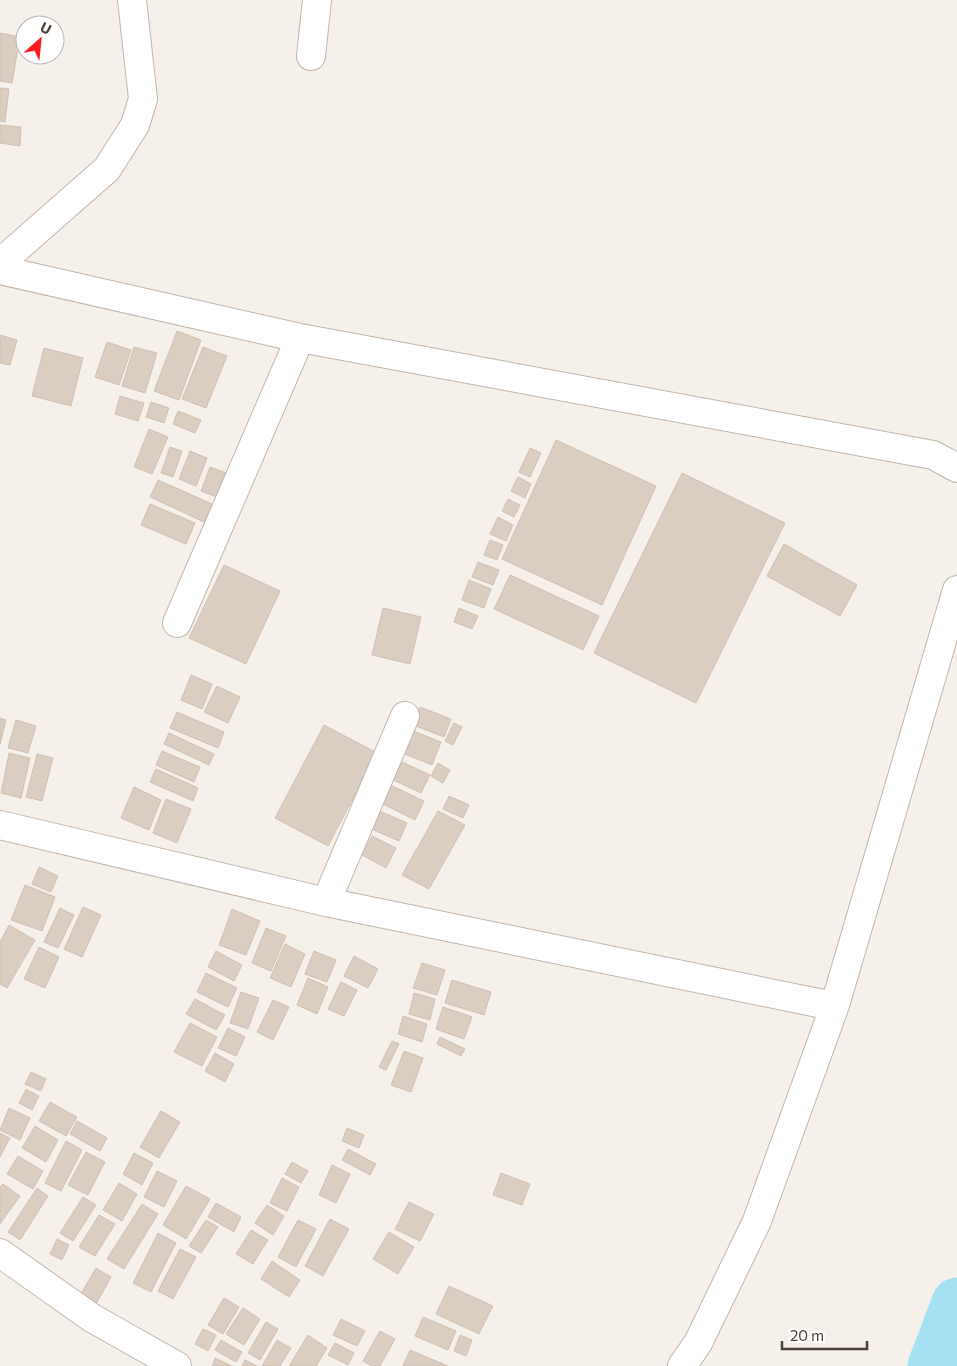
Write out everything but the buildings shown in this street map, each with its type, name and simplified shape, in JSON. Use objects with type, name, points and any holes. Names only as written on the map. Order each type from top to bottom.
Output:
[{"type":"street","points":[[0,263],[107,169],[135,125],[143,99],[132,0]]},
{"type":"street","points":[[311,56],[317,0]]},
{"type":"street","points":[[0,270],[300,338],[934,455],[957,468]]},
{"type":"street","points":[[177,623],[300,338]]},
{"type":"street","points":[[682,1366],[698,1343],[757,1221],[835,1005],[957,590]]},
{"type":"street","points":[[326,902],[405,716]]},
{"type":"street","points":[[0,825],[326,902],[835,1005]]},
{"type":"street","points":[[0,1254],[92,1318],[177,1366]]},
{"type":"waterway","points":[[933,1366],[957,1303]]}]
